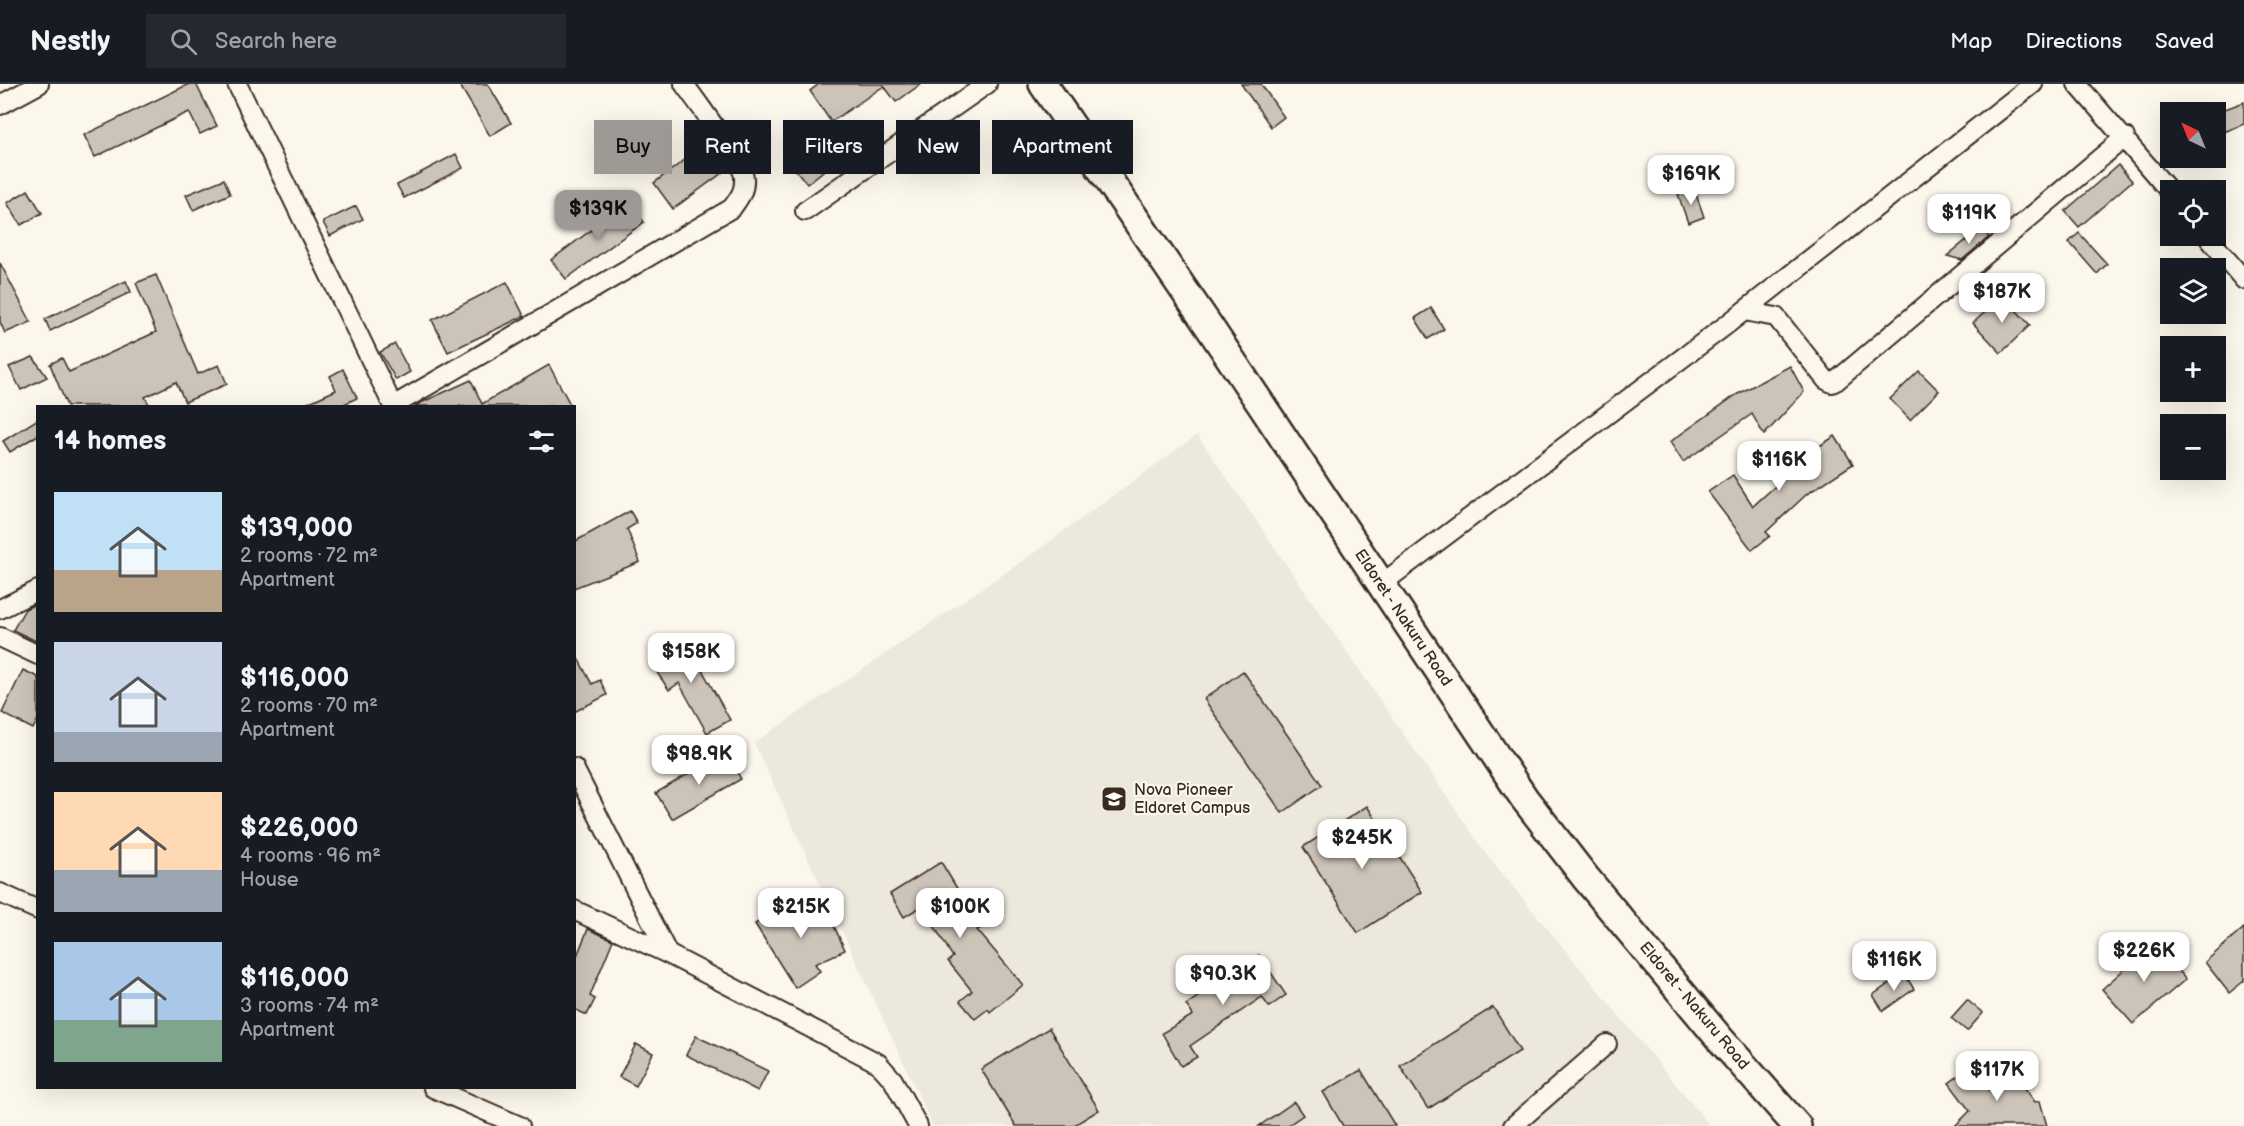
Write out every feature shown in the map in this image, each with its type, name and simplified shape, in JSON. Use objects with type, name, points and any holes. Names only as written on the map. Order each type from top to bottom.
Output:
[{"type":"highway","name":"Eldoret - Nakuru Road","points":[[1052,87],[1380,585],[1524,798],[1585,877],[1727,1047],[1797,1126]]},
{"type":"street","points":[[0,105],[39,84]]},
{"type":"street","points":[[237,84],[393,405]]},
{"type":"street","points":[[395,405],[732,208],[743,192],[745,176],[684,84]]},
{"type":"street","points":[[805,211],[987,84]]},
{"type":"street","points":[[1380,585],[1744,311],[2033,84]]},
{"type":"street","points":[[2077,84],[2160,180]]},
{"type":"street","points":[[1744,311],[1776,318],[1823,377],[1829,382],[1836,381],[2125,137]]},
{"type":"street","points":[[2215,246],[2244,280]]},
{"type":"street","points":[[0,609],[36,591]]},
{"type":"street","points":[[0,638],[36,654]]},
{"type":"street","points":[[576,772],[668,954]]},
{"type":"street","points":[[0,893],[36,909]]},
{"type":"street","points":[[576,911],[668,954],[878,1063],[893,1080],[918,1126]]},
{"type":"street","points":[[1513,1126],[1606,1044]]},
{"type":"street","points":[[435,1089],[520,1126]]},
{"type":"shaded area","name":"Nova Pioneer Eldoret Campus","points":[[1197,435],[1487,855],[1710,1126],[933,1126],[754,743],[1031,555]]},
{"type":"building","points":[[189,84],[196,84],[217,126],[200,134],[189,112],[95,157],[84,135]]},
{"type":"building","points":[[459,84],[488,84],[511,123],[490,136]]},
{"type":"building","points":[[819,84],[921,84],[896,102],[884,86],[834,120],[830,120],[810,91]]},
{"type":"building","points":[[1241,84],[1261,84],[1284,117],[1271,127]]},
{"type":"building","points":[[2244,102],[2244,124],[2226,131],[2226,109]]},
{"type":"building","points":[[456,154],[463,168],[404,198],[397,185]]},
{"type":"building","points":[[684,160],[684,174],[721,174],[673,209],[654,183],[666,174],[672,174],[672,170]]},
{"type":"building","points":[[2118,165],[2132,181],[2079,227],[2065,211]]},
{"type":"building","points":[[799,174],[819,174],[807,184]]},
{"type":"building","points":[[224,179],[230,194],[193,210],[186,195]]},
{"type":"building","points":[[1694,188],[1704,217],[1688,223],[1678,194]]},
{"type":"building","points":[[28,190],[42,213],[21,225],[7,203]]},
{"type":"building","points":[[629,202],[644,222],[566,279],[551,260]]},
{"type":"building","points":[[356,206],[363,219],[330,236],[323,222]]},
{"type":"building","points":[[1981,228],[1989,237],[1962,260],[1947,256]]},
{"type":"building","points":[[2079,233],[2107,264],[2097,274],[2069,242]]},
{"type":"building","points":[[0,263],[31,322],[5,333],[0,322]]},
{"type":"building","points":[[156,275],[198,374],[219,365],[227,384],[185,402],[176,382],[145,397],[149,405],[67,405],[50,364],[62,358],[69,372],[156,332],[136,283]]},
{"type":"building","points":[[126,281],[131,292],[50,331],[45,319]]},
{"type":"building","points":[[507,282],[524,316],[448,352],[432,320]]},
{"type":"building","points":[[2003,296],[2030,325],[2001,353],[1973,323]]},
{"type":"building","points":[[1431,308],[1444,329],[1428,339],[1415,318]]},
{"type":"building","points":[[395,344],[410,372],[396,380],[380,352]]},
{"type":"building","points":[[33,357],[47,377],[21,390],[9,367]]},
{"type":"building","points":[[549,365],[570,405],[416,405],[471,380],[482,404]]},
{"type":"building","points":[[1790,366],[1804,392],[1764,435],[1752,414],[1683,462],[1670,442],[1736,395]]},
{"type":"building","points":[[343,369],[357,398],[342,405],[303,405],[336,390],[330,376]]},
{"type":"building","points":[[1919,371],[1939,391],[1910,420],[1890,399]]},
{"type":"building","points":[[36,420],[36,436],[10,452],[3,441]]},
{"type":"building","points":[[1835,436],[1853,464],[1807,494],[1766,532],[1770,536],[1752,550],[1708,492],[1733,475],[1753,506],[1792,471],[1788,466]]},
{"type":"building","points":[[630,511],[637,523],[627,529],[640,562],[576,587],[576,541]]},
{"type":"building","points":[[36,604],[36,641],[13,630],[25,609]]},
{"type":"building","points":[[681,639],[701,668],[730,720],[707,733],[679,683],[669,690],[649,661]]},
{"type":"building","points":[[576,655],[592,684],[600,680],[607,695],[576,711]]},
{"type":"building","points":[[23,670],[36,676],[36,723],[33,729],[2,713]]},
{"type":"building","points":[[1243,671],[1322,785],[1282,813],[1204,699]]},
{"type":"building","points":[[725,752],[741,779],[672,819],[656,793]]},
{"type":"building","points":[[1367,806],[1422,892],[1358,933],[1303,847]]},
{"type":"building","points":[[941,862],[981,928],[977,930],[1023,985],[990,1012],[988,1009],[975,1019],[960,1001],[972,991],[948,961],[953,957],[922,906],[904,917],[890,894]]},
{"type":"building","points":[[822,900],[845,950],[815,964],[820,971],[795,988],[755,924],[793,901],[799,910]]},
{"type":"building","points":[[2244,928],[2244,981],[2229,993],[2205,962]]},
{"type":"building","points":[[588,929],[613,940],[590,996],[595,999],[587,1015],[576,1010],[576,958]]},
{"type":"building","points":[[2157,940],[2170,955],[2167,957],[2186,979],[2133,1024],[2102,989]]},
{"type":"building","points":[[1259,955],[1286,995],[1269,1007],[1262,997],[1190,1046],[1197,1057],[1181,1066],[1162,1033],[1193,1015],[1186,1005]]},
{"type":"building","points":[[1904,973],[1914,989],[1883,1011],[1873,995]]},
{"type":"building","points":[[1967,1000],[1983,1013],[1967,1031],[1951,1018]]},
{"type":"building","points":[[1493,1007],[1520,1051],[1428,1109],[1400,1066]]},
{"type":"building","points":[[1049,1028],[1099,1110],[1073,1126],[1016,1126],[981,1069]]},
{"type":"building","points":[[696,1036],[768,1071],[758,1091],[686,1055]]},
{"type":"building","points":[[636,1044],[653,1053],[636,1086],[619,1077]]},
{"type":"building","points":[[1972,1066],[1990,1091],[2011,1069],[2035,1102],[2040,1101],[2047,1126],[1955,1126],[1970,1111],[1949,1083]]},
{"type":"building","points":[[1361,1070],[1395,1126],[1343,1126],[1323,1092]]},
{"type":"building","points":[[1294,1102],[1303,1115],[1287,1126],[1259,1126]]},
{"type":"place","name":"Nova Pioneer Eldoret Campus","points":[[1114,799]]}]
